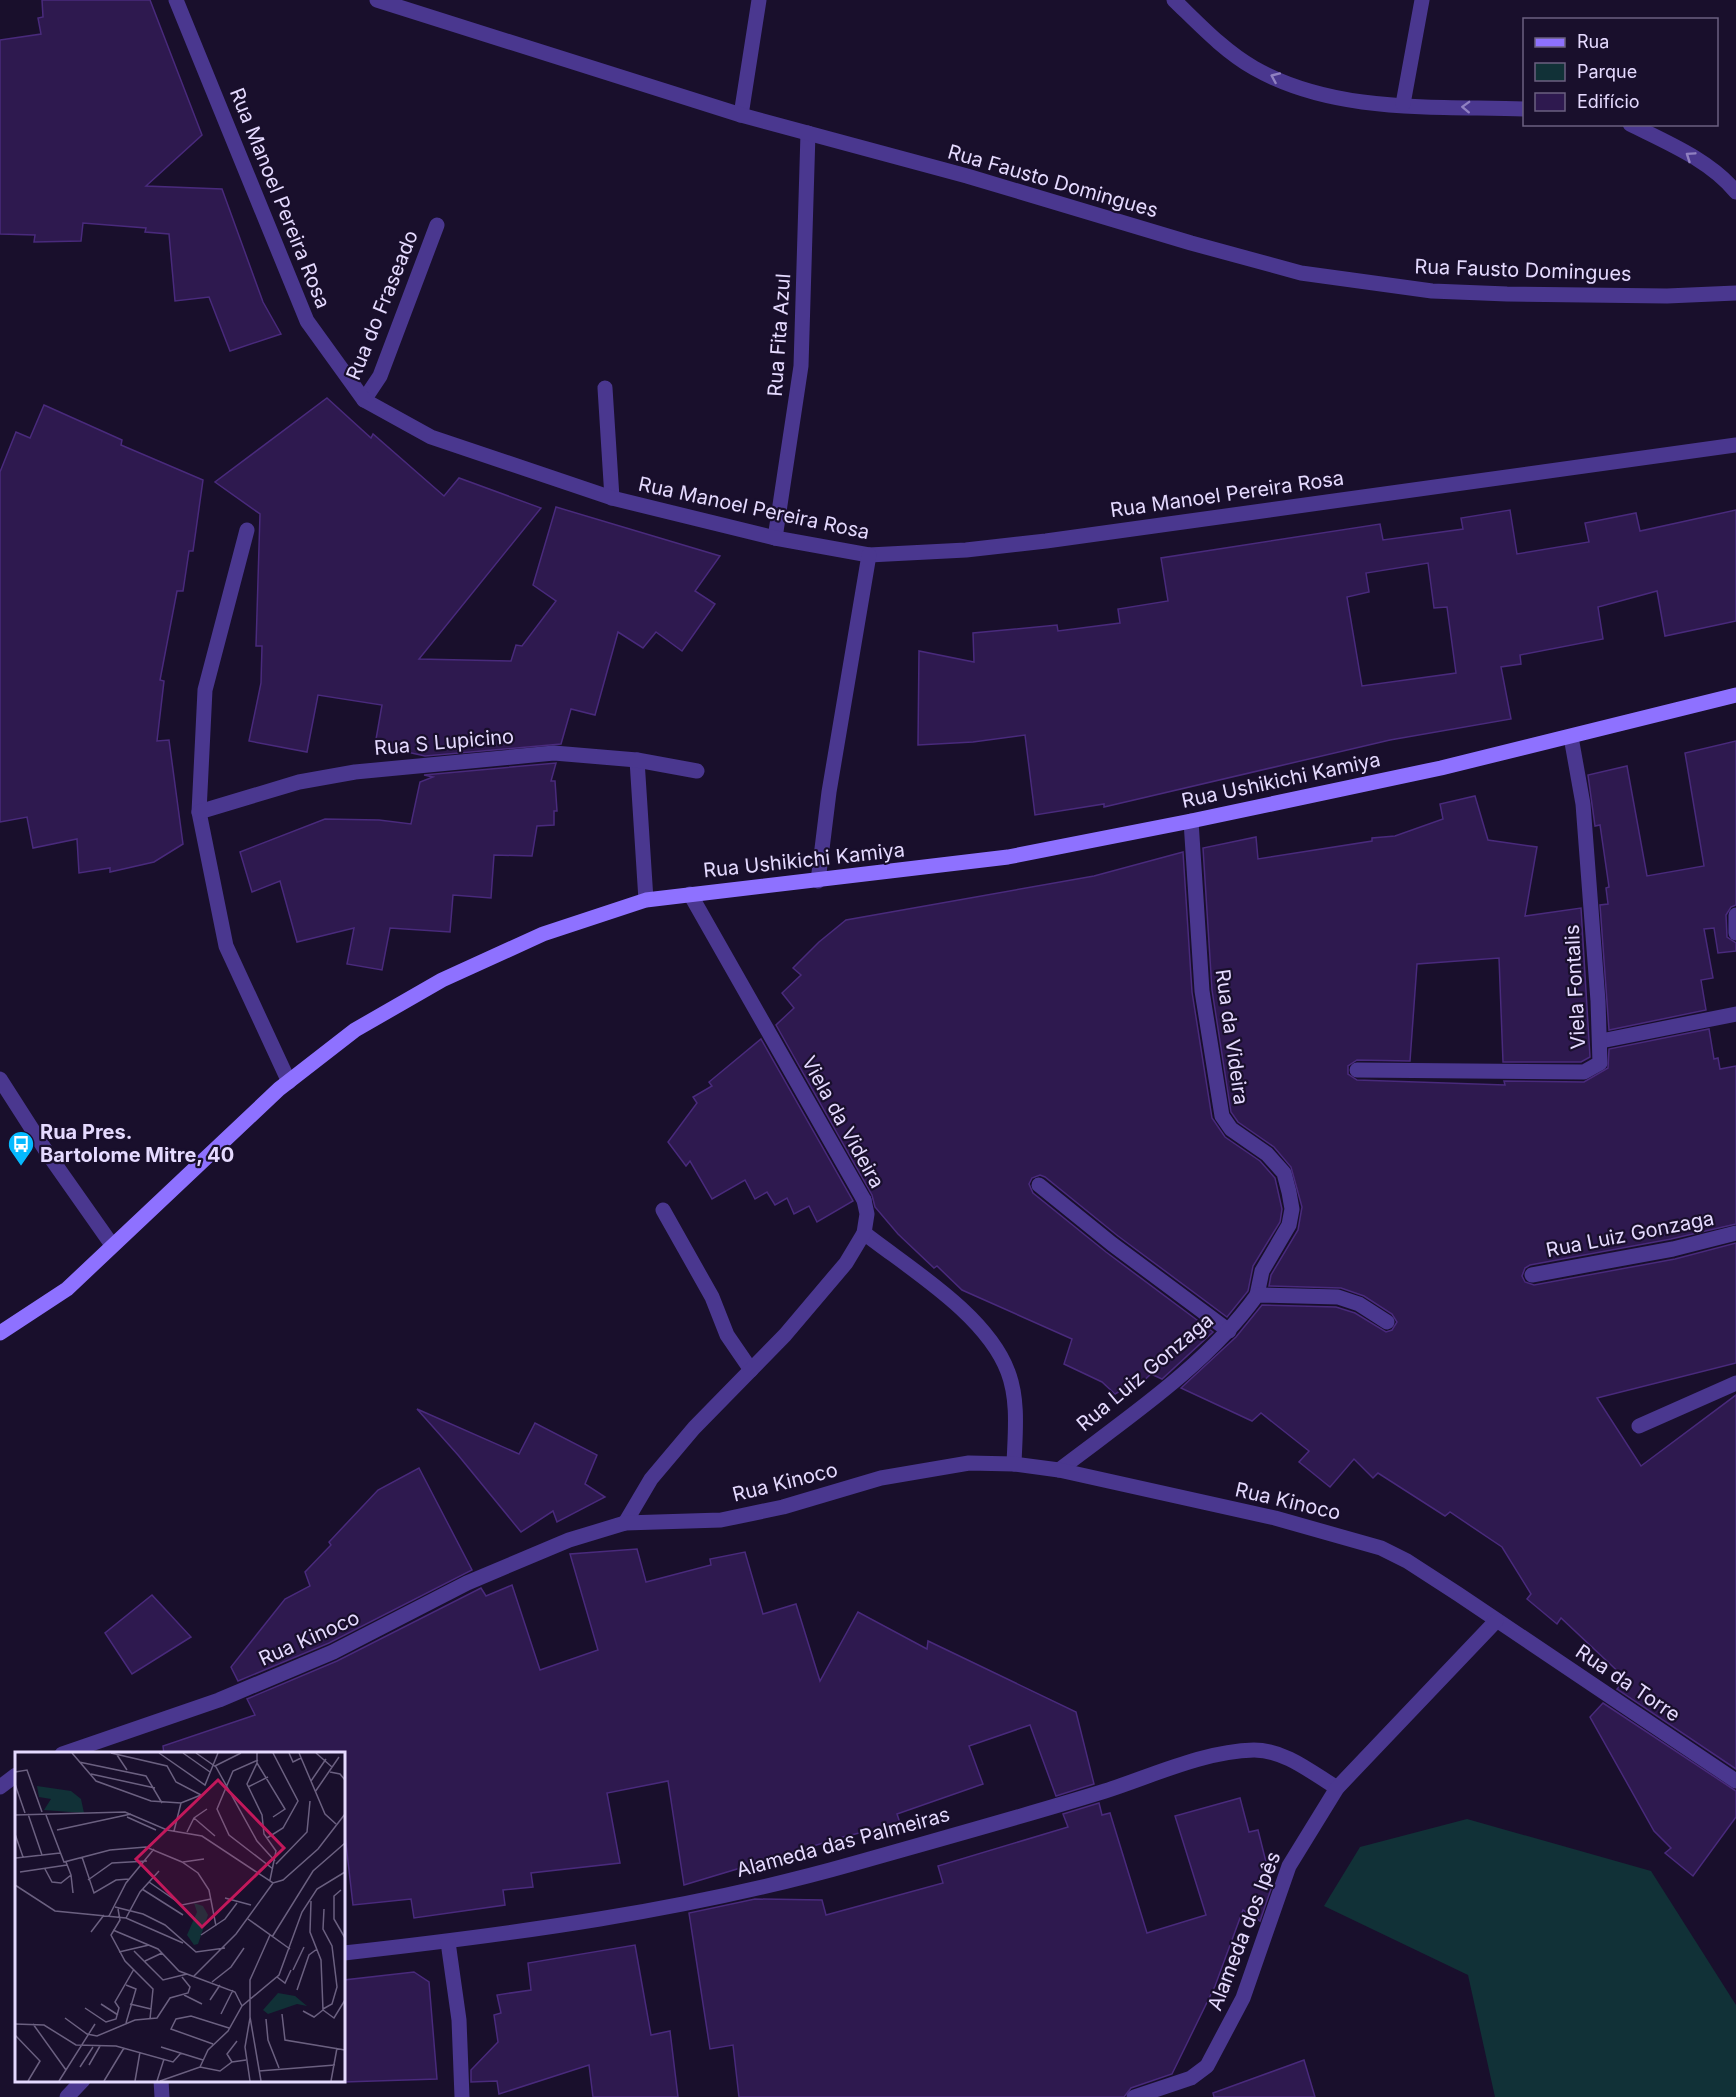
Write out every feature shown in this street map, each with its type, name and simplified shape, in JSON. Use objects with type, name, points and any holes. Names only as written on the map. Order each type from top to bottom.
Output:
[{"type":"main road","name":"Rua Ushikichi Kamiya","points":[[0,1333],[67,1289],[289,1082],[355,1030],[442,980],[543,934],[646,900],[1008,857],[1191,821],[1441,768],[1736,695]]},
{"type":"street","name":"Rua Manoel Pereira Rosa","points":[[176,0],[307,321],[364,400],[431,437],[612,498],[775,538],[869,555],[966,550],[1046,541],[1736,445]]},
{"type":"street","name":"Rua Fausto Domingues","points":[[377,0],[741,115],[1301,273],[1432,291],[1496,294],[1667,296],[1736,293]]},
{"type":"street","points":[[741,115],[759,0]]},
{"type":"street","points":[[1173,0],[1220,44],[1254,68],[1299,88],[1358,103],[1523,109]]},
{"type":"street","points":[[1403,104],[1422,0]]},
{"type":"street","points":[[1634,126],[1677,147],[1727,182],[1736,192]]},
{"type":"street","name":"Rua Fita Azul","points":[[775,538],[801,366],[808,133]]},
{"type":"street","name":"Rua do Fraseado","points":[[364,400],[380,376],[438,225]]},
{"type":"street","points":[[604,388],[612,498]]},
{"type":"street","points":[[247,530],[205,690],[199,813],[226,946],[289,1082]]},
{"type":"street","points":[[818,881],[829,792],[869,555]]},
{"type":"street","name":"Viela Fontalis","points":[[1357,1070],[1584,1072],[1600,1063],[1583,804],[1571,737]]},
{"type":"street","name":"Rua S Lupicino","points":[[199,813],[299,782],[355,772],[554,753],[637,760],[697,771]]},
{"type":"street","points":[[637,760],[646,900]]},
{"type":"street","name":"Rua da Videira","points":[[1191,821],[1202,991],[1222,1116],[1231,1129],[1267,1154],[1284,1173],[1292,1209],[1288,1225],[1262,1271],[1257,1295]]},
{"type":"street","name":"Viela da Videira","points":[[625,1523],[651,1479],[694,1428],[815,1302],[846,1263],[864,1233],[867,1214],[864,1200],[690,894]]},
{"type":"street","points":[[1736,915],[1736,933]]},
{"type":"street","points":[[1600,1041],[1736,1014]]},
{"type":"street","points":[[0,1079],[48,1154],[112,1245]]},
{"type":"street","points":[[1040,1185],[1112,1244],[1229,1331]]},
{"type":"street","points":[[663,1210],[712,1297],[727,1335],[751,1370]]},
{"type":"street","points":[[864,1233],[942,1294],[971,1320],[994,1346],[1008,1373],[1015,1410],[1014,1464]]},
{"type":"street","name":"Rua Luiz Gonzaga","points":[[1532,1275],[1673,1249],[1736,1233]]},
{"type":"street","points":[[1257,1295],[1338,1297],[1359,1304],[1387,1322]]},
{"type":"street","name":"Rua Luiz Gonzaga","points":[[1059,1470],[1182,1373],[1229,1331],[1257,1295]]},
{"type":"street","points":[[1639,1426],[1736,1383]]},
{"type":"street","name":"Rua Kinoco","points":[[74,1752],[98,1748],[333,1652],[467,1583],[569,1540],[625,1523],[721,1520],[783,1507],[881,1478],[969,1463],[1014,1464],[1059,1470],[1275,1518],[1381,1548],[1407,1561],[1496,1621]]},
{"type":"street","name":"Rua da Torre","points":[[1496,1621],[1736,1781]]},
{"type":"street","name":"Alameda dos Ipês","points":[[1134,2097],[1191,2078],[1207,2066],[1243,1998],[1289,1866],[1336,1788],[1496,1621]]},
{"type":"street","name":"Alameda das Palmeiras","points":[[345,1953],[448,1942],[674,1906],[756,1888],[848,1865],[1103,1792],[1223,1753],[1254,1750],[1278,1752],[1336,1788]]},
{"type":"street","points":[[0,1787],[15,1776]]},
{"type":"street","points":[[448,1942],[459,2020],[462,2097]]},
{"type":"street","points":[[68,2097],[81,2082]]},
{"type":"street","points":[[161,2082],[162,2097]]},
{"type":"green space","points":[[1467,1819],[1651,1871],[1736,2005],[1736,2097],[1495,2097],[1468,1975],[1324,1906],[1360,1847]]},
{"type":"building","points":[[42,0],[150,0],[202,135],[146,186],[222,189],[263,302],[281,334],[230,351],[209,297],[175,301],[169,234],[145,232],[146,228],[83,223],[81,241],[34,242],[35,235],[0,234],[0,40],[41,34],[38,18],[43,17]]},
{"type":"building","points":[[327,398],[371,438],[373,434],[444,496],[459,478],[541,508],[419,659],[511,661],[516,645],[522,646],[556,601],[533,585],[556,507],[720,556],[695,591],[715,604],[682,651],[656,632],[643,648],[618,632],[595,715],[571,709],[561,744],[425,756],[375,745],[382,705],[318,695],[307,752],[249,741],[261,683],[262,646],[256,646],[260,514],[215,482]]},
{"type":"building","points":[[44,405],[122,440],[121,445],[203,480],[193,551],[189,551],[183,591],[177,591],[160,680],[164,681],[157,741],[169,740],[183,844],[154,862],[110,872],[110,868],[79,873],[77,839],[33,848],[27,817],[0,822],[0,472],[16,432],[30,438]]},
{"type":"building","points":[[1510,510],[1517,554],[1589,542],[1585,523],[1636,513],[1640,531],[1736,510],[1736,621],[1665,636],[1657,591],[1598,607],[1603,639],[1520,655],[1521,664],[1501,667],[1511,719],[1390,740],[1104,807],[1104,804],[1035,815],[1025,735],[973,742],[918,745],[919,651],[974,662],[973,633],[1057,625],[1058,631],[1120,623],[1118,609],[1168,601],[1161,558],[1380,524],[1383,540],[1463,529],[1461,518]],"holes":[[[1428,563],[1434,608],[1447,607],[1456,673],[1362,686],[1347,597],[1369,592],[1366,573]]]},
{"type":"building","points":[[1736,741],[1736,905],[1731,907],[1726,915],[1727,937],[1736,943],[1736,951],[1718,953],[1714,928],[1704,929],[1713,978],[1701,980],[1706,1010],[1609,1030],[1600,905],[1608,904],[1606,888],[1609,887],[1600,825],[1595,826],[1588,775],[1627,766],[1647,876],[1704,866],[1685,753]]},
{"type":"building","points":[[556,763],[551,781],[555,781],[557,811],[554,811],[554,825],[537,826],[532,856],[494,855],[491,898],[453,895],[450,932],[390,928],[382,970],[347,964],[354,928],[297,942],[280,881],[252,892],[240,852],[325,819],[379,820],[411,824],[420,782],[433,777],[424,775]]},
{"type":"building","points":[[1475,796],[1488,840],[1537,847],[1525,916],[1581,908],[1590,1057],[1581,1062],[1503,1062],[1499,958],[1417,964],[1410,1061],[1357,1060],[1348,1066],[1348,1074],[1357,1080],[1505,1085],[1504,1081],[1584,1082],[1608,1068],[1609,1049],[1709,1029],[1714,1059],[1718,1058],[1720,1069],[1736,1066],[1736,1224],[1671,1239],[1530,1265],[1525,1268],[1522,1276],[1525,1282],[1534,1285],[1675,1259],[1736,1243],[1736,1363],[1597,1398],[1641,1466],[1736,1395],[1736,1769],[1617,1689],[1626,1679],[1561,1618],[1557,1624],[1527,1599],[1531,1594],[1502,1547],[1450,1512],[1445,1516],[1378,1473],[1373,1478],[1354,1459],[1330,1487],[1299,1462],[1309,1451],[1261,1413],[1252,1421],[1181,1388],[1236,1337],[1262,1305],[1336,1307],[1355,1313],[1386,1332],[1392,1330],[1397,1322],[1392,1314],[1364,1296],[1341,1288],[1269,1286],[1271,1275],[1298,1230],[1302,1207],[1291,1167],[1274,1147],[1238,1122],[1231,1112],[1212,990],[1203,848],[1256,837],[1258,859],[1372,841],[1372,838],[1395,836],[1443,819],[1440,804]]},
{"type":"building","points":[[1183,852],[1192,992],[1212,1118],[1225,1137],[1260,1161],[1275,1178],[1282,1209],[1280,1222],[1253,1266],[1248,1291],[1227,1317],[1118,1236],[1045,1177],[1040,1175],[1032,1178],[1029,1184],[1033,1193],[1106,1252],[1213,1332],[1162,1379],[1151,1374],[1140,1384],[1138,1381],[1115,1394],[1102,1382],[1064,1364],[1072,1339],[962,1290],[937,1266],[934,1268],[898,1234],[875,1207],[872,1195],[776,1025],[794,1008],[782,993],[801,975],[793,968],[819,942],[846,920],[1094,876]]},
{"type":"building","points":[[761,1039],[853,1201],[817,1222],[809,1206],[794,1214],[787,1198],[775,1205],[767,1192],[755,1199],[745,1180],[712,1199],[690,1161],[686,1166],[668,1142],[697,1103],[693,1097],[712,1086],[709,1082]]},
{"type":"building","points":[[417,1409],[519,1454],[535,1423],[597,1455],[585,1484],[605,1497],[557,1522],[553,1511],[521,1532]]},
{"type":"building","points":[[419,1468],[472,1570],[329,1643],[238,1681],[231,1667],[285,1599],[310,1586],[305,1572],[331,1545],[329,1542],[378,1490]]},
{"type":"building","points":[[637,1549],[646,1582],[711,1565],[710,1559],[745,1552],[763,1614],[796,1604],[820,1681],[858,1612],[927,1649],[928,1641],[1076,1712],[1094,1784],[1056,1796],[1030,1725],[969,1746],[983,1784],[897,1814],[900,1823],[843,1837],[684,1885],[668,1781],[607,1793],[620,1863],[531,1873],[533,1887],[503,1890],[505,1905],[414,1918],[411,1899],[353,1905],[345,1836],[345,1752],[164,1752],[163,1746],[255,1715],[247,1699],[337,1661],[481,1588],[486,1596],[512,1585],[540,1670],[598,1650],[570,1554]]},
{"type":"building","points":[[152,1595],[191,1637],[132,1674],[105,1633]]},
{"type":"building","points":[[1603,1703],[1736,1791],[1736,1817],[1693,1876],[1665,1853],[1671,1848],[1654,1831],[1590,1717]]},
{"type":"building","points":[[1240,1798],[1249,1832],[1258,1830],[1272,1886],[1260,1921],[1243,1910],[1215,1986],[1172,2074],[1131,2088],[1124,2097],[739,2097],[733,2045],[710,2049],[689,1913],[755,1899],[822,1900],[826,1915],[943,1883],[938,1866],[1068,1827],[1063,1814],[1099,1803],[1102,1815],[1110,1813],[1147,1933],[1206,1915],[1175,1816]]},
{"type":"building","points":[[635,1945],[651,2035],[670,2031],[678,2097],[593,2097],[589,2065],[499,2094],[497,2081],[471,2082],[471,2070],[498,2042],[494,2015],[501,2013],[497,1995],[531,1990],[528,1963]]},
{"type":"building","points":[[414,1972],[429,1982],[437,2079],[345,2082],[345,1980]]},
{"type":"building","points":[[1304,2060],[1315,2097],[1214,2097],[1213,2093]]},
{"type":"place","name":"Rua Pres. Bartolome Mitre, 40","points":[[21,1167]]}]
